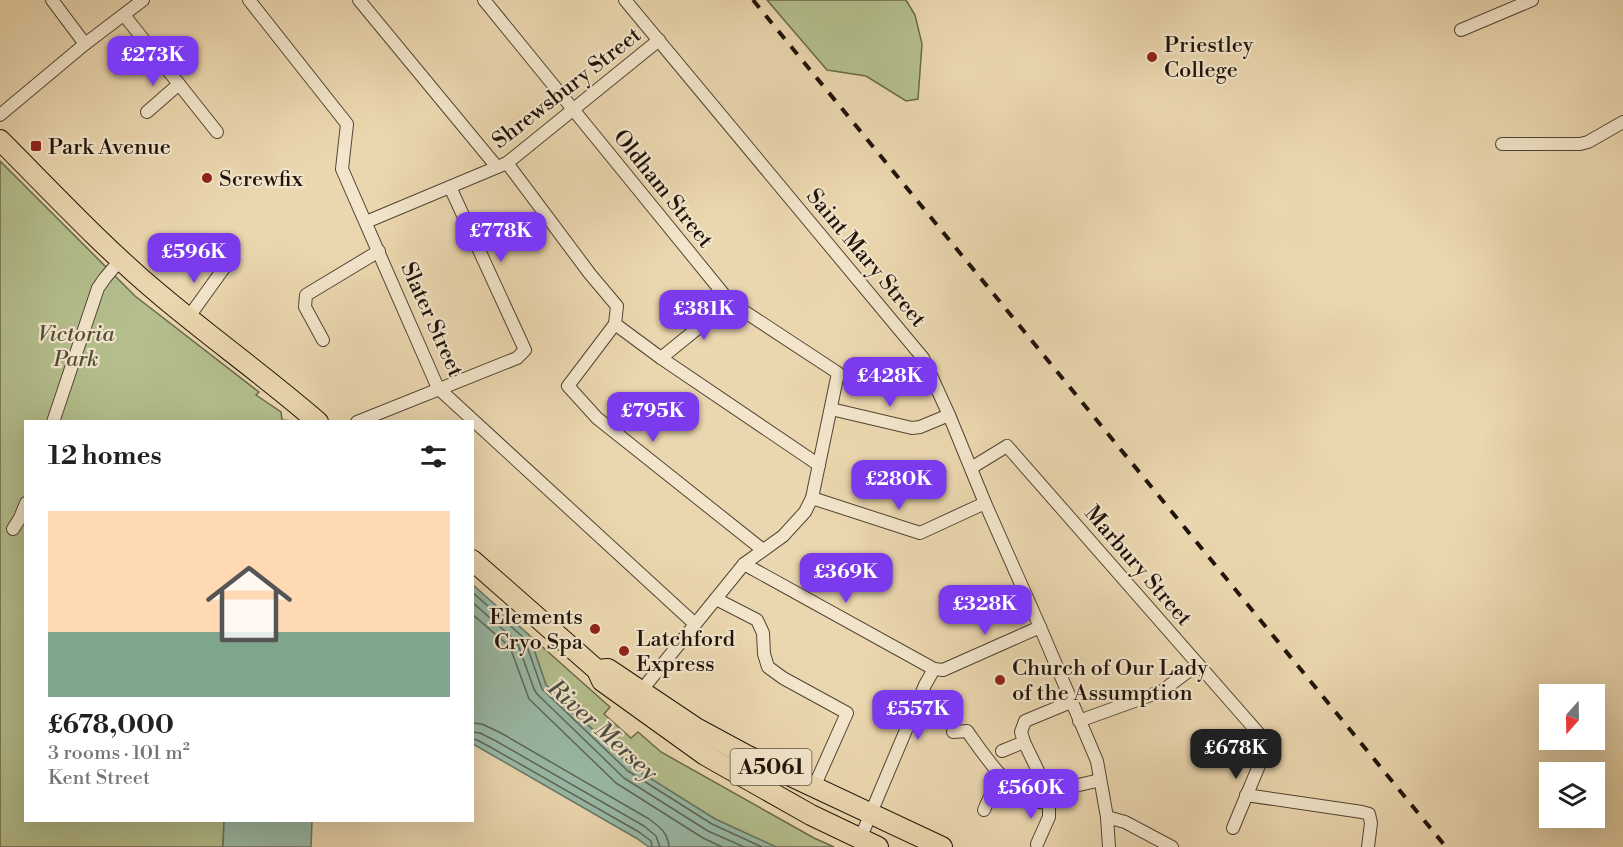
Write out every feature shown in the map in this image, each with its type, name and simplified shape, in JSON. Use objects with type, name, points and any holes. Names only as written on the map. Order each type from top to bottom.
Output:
[{"type":"highway","points":[[0,140],[156,292],[316,420]]},
{"type":"highway","name":"A5061","points":[[474,562],[597,669],[602,681],[705,755],[811,815],[878,847]]},
{"type":"highway","name":"A5061","points":[[597,669],[608,669],[696,728],[746,755],[942,847]]},
{"type":"street","points":[[52,0],[85,44]]},
{"type":"street","points":[[0,115],[85,44],[143,0]]},
{"type":"street","name":"Slater Street","points":[[249,0],[347,124],[342,169],[438,388],[473,420]]},
{"type":"street","points":[[359,0],[502,165],[616,306],[615,324],[568,386],[597,418],[763,550]]},
{"type":"street","name":"Oldham Street","points":[[484,0],[730,302],[838,373],[831,409]]},
{"type":"street","name":"Saint Mary Street","points":[[625,0],[923,358],[1096,761],[1107,817],[1109,847]]},
{"type":"street","points":[[1461,30],[1532,0]]},
{"type":"street","points":[[124,15],[217,132]]},
{"type":"street","name":"Shrewsbury Street","points":[[366,222],[502,165],[659,40]]},
{"type":"street","points":[[147,112],[178,84]]},
{"type":"street","points":[[1502,144],[1580,144],[1623,122]]},
{"type":"street","points":[[362,420],[517,358],[525,350],[450,187]]},
{"type":"street","points":[[323,340],[304,307],[306,295],[379,251]]},
{"type":"street","points":[[54,420],[98,288],[121,259]]},
{"type":"street","points":[[188,318],[225,268]]},
{"type":"street","points":[[661,358],[730,302]]},
{"type":"street","points":[[615,324],[661,358],[819,465]]},
{"type":"street","points":[[641,691],[744,564],[783,536],[805,512],[812,498],[831,409],[912,428],[949,415]]},
{"type":"street","name":"Slater Street","points":[[474,421],[695,624]]},
{"type":"street","name":"Marbury Street","points":[[971,468],[1007,446],[1268,744],[1246,795]]},
{"type":"street","points":[[812,498],[920,533],[985,503]]},
{"type":"street","points":[[14,529],[24,508]]},
{"type":"street","points":[[744,564],[934,669],[943,670],[1040,627]]},
{"type":"street","points":[[716,599],[757,620],[763,633],[764,654],[768,667],[783,678],[847,713],[814,787]]},
{"type":"street","points":[[1079,721],[1162,691],[1198,664]]},
{"type":"street","points":[[860,839],[925,685],[934,669]]},
{"type":"street","points":[[1041,777],[1021,732],[1025,721],[1071,702]]},
{"type":"street","points":[[952,732],[967,731],[1000,774],[1027,799],[1049,801],[1063,790],[1100,780]]},
{"type":"street","points":[[1002,751],[1024,742]]},
{"type":"street","points":[[984,810],[1000,774]]},
{"type":"street","points":[[1233,828],[1246,795],[1369,814],[1371,823],[1368,847]]},
{"type":"street","points":[[1037,844],[1049,817],[1049,801]]},
{"type":"street","points":[[1107,817],[1125,822],[1172,847]]},
{"type":"green space","points":[[767,0],[906,0],[915,15],[922,44],[918,99],[906,101],[866,76],[827,70]]},
{"type":"green space","name":"Victoria Park","points":[[0,161],[135,296],[259,392],[256,395],[281,412],[282,420],[24,420],[24,822],[224,822],[223,847],[0,847]]},
{"type":"green space","points":[[529,635],[610,707],[604,714],[631,738],[638,732],[661,752],[834,847],[776,847],[715,819],[632,767],[546,685]]},
{"type":"water","points":[[474,586],[529,635],[546,685],[632,767],[715,819],[776,847],[649,847],[474,745]]},
{"type":"water","points":[[224,822],[312,822],[311,847],[223,847]]},
{"type":"railway","points":[[753,0],[1446,847]]},
{"type":"place","name":"Priestley College","points":[[1152,57]]},
{"type":"place","name":"Park Avenue","points":[[36,146]]},
{"type":"place","name":"Screwfix","points":[[207,178]]},
{"type":"place","name":"Elements Cryo Spa","points":[[595,629]]},
{"type":"place","name":"Latchford Express","points":[[624,651]]},
{"type":"place","name":"Church of Our Lady of the Assumption","points":[[1000,680]]},
{"type":"water label","name":"River Mersey","points":[[603,730]]}]
